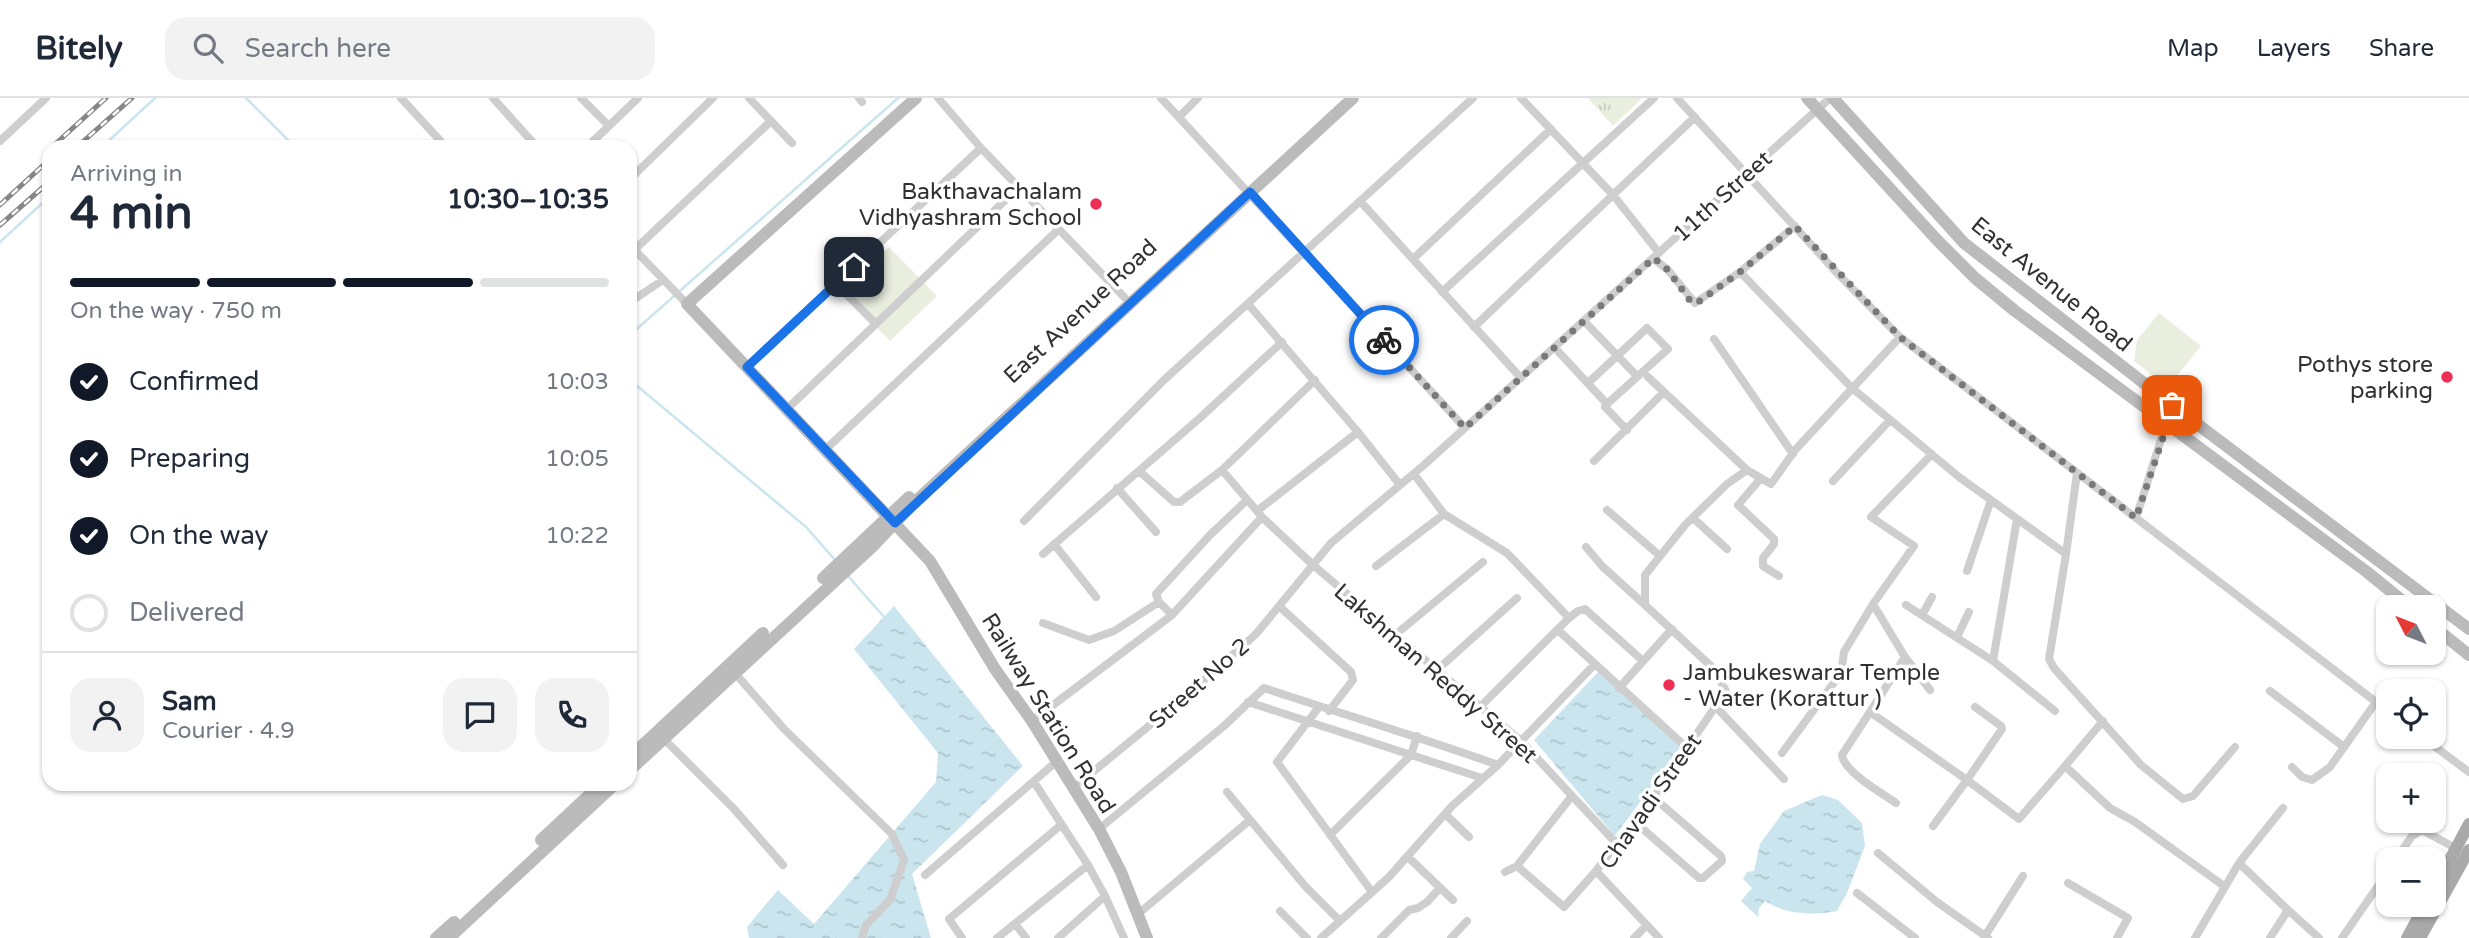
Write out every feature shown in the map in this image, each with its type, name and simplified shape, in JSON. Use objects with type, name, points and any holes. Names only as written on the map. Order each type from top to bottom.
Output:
[{"type":"main road","points":[[684,300],[916,98]]},
{"type":"main road","name":"East Avenue Road","points":[[893,519],[1342,98]]},
{"type":"main road","name":"East Avenue Road","points":[[825,582],[1125,298],[1353,98]]},
{"type":"main road","name":"East Avenue Road","points":[[1807,98],[1975,278],[2025,319],[2395,595]]},
{"type":"main road","name":"East Avenue Road","points":[[1832,98],[1964,243],[2172,405],[2469,629]]},
{"type":"main road","name":"Railway Station Road","points":[[684,300],[930,561],[1098,829],[1121,872],[1147,938]]},
{"type":"main road","points":[[637,763],[825,582]]},
{"type":"main road","points":[[637,751],[825,582]]},
{"type":"main road","points":[[2446,637],[2469,655]]},
{"type":"main road","points":[[436,938],[598,791]]},
{"type":"main road","points":[[449,938],[599,791]]},
{"type":"main road","points":[[2407,938],[2423,932],[2463,850],[2469,824]]},
{"type":"main road","points":[[2446,873],[2463,850]]},
{"type":"street","points":[[0,141],[46,98]]},
{"type":"street","points":[[401,98],[440,140]]},
{"type":"street","points":[[493,98],[531,140]]},
{"type":"street","points":[[581,98],[609,126]]},
{"type":"street","points":[[594,140],[638,98]]},
{"type":"street","points":[[637,172],[713,98]]},
{"type":"street","points":[[749,98],[792,143]]},
{"type":"street","points":[[938,98],[981,148],[1125,298]]},
{"type":"street","points":[[1161,98],[1465,428]]},
{"type":"street","points":[[1180,116],[1198,98]]},
{"type":"street","points":[[1024,521],[1164,380],[1473,98]]},
{"type":"street","points":[[1521,98],[1614,196],[1656,256],[1695,303],[1740,272],[1795,226]]},
{"type":"street","points":[[1443,292],[1654,98]]},
{"type":"street","points":[[1677,98],[1900,337],[2376,702],[2330,768],[2312,780],[2302,777],[2292,767]]},
{"type":"street","name":"11th Street","points":[[1414,474],[1832,98]]},
{"type":"street","points":[[1474,327],[1695,117]]},
{"type":"street","points":[[637,244],[771,121]]},
{"type":"street","points":[[1413,259],[1551,129]]},
{"type":"street","points":[[747,367],[981,148]]},
{"type":"street","points":[[787,409],[1019,187]]},
{"type":"street","points":[[1360,201],[1521,378]]},
{"type":"street","points":[[826,449],[1059,229]]},
{"type":"street","points":[[637,255],[684,300]]},
{"type":"street","points":[[1740,272],[1852,388],[1991,500],[2066,554]]},
{"type":"street","points":[[637,297],[662,278]]},
{"type":"street","points":[[836,284],[876,324]]},
{"type":"street","points":[[1248,304],[1315,380],[1399,485]]},
{"type":"street","points":[[1584,321],[1637,376]]},
{"type":"street","points":[[1555,348],[1588,383],[1608,404],[1668,351],[1649,328],[1588,383]]},
{"type":"street","points":[[1648,377],[1747,470],[1771,484],[1793,454],[1900,337]]},
{"type":"street","points":[[1714,339],[1793,454]]},
{"type":"street","points":[[1043,554],[1282,342]]},
{"type":"street","points":[[1139,471],[1176,503],[1180,502],[1222,470],[1315,380]]},
{"type":"street","points":[[1594,461],[1664,392]]},
{"type":"street","points":[[2136,518],[2172,405]]},
{"type":"street","points":[[1605,407],[1627,430]]},
{"type":"street","points":[[1833,481],[1890,420]]},
{"type":"street","points":[[1032,721],[1172,615],[1260,514],[1358,432]]},
{"type":"street","points":[[1782,753],[1841,673],[1844,652],[1873,604],[1914,546],[1871,517],[1932,454]]},
{"type":"street","name":"Lakshman Reddy Street","points":[[1222,470],[1260,514],[1313,565],[1521,741],[1616,843]]},
{"type":"street","points":[[1645,605],[1645,576],[1660,556],[1727,484],[1747,470]]},
{"type":"street","points":[[2077,473],[2049,659],[2054,668],[2141,765],[2183,799],[2193,796],[2235,747]]},
{"type":"street","points":[[1414,474],[1444,514],[1507,553],[1569,618]]},
{"type":"street","name":"Street No 2","points":[[1072,789],[1256,634],[1331,543],[1414,474]]},
{"type":"street","points":[[1761,478],[1738,505],[1774,539],[1774,544],[1763,558],[1763,566],[1779,576]]},
{"type":"street","points":[[1117,488],[1156,532]]},
{"type":"street","points":[[1172,615],[1158,602],[1155,596],[1158,591],[1247,500]]},
{"type":"street","points":[[1967,571],[1991,500]]},
{"type":"street","points":[[1607,510],[1660,556]]},
{"type":"street","points":[[1377,566],[1444,514]]},
{"type":"street","points":[[1693,518],[1727,549]]},
{"type":"street","points":[[1993,662],[2017,519]]},
{"type":"street","points":[[1054,544],[1096,597]]},
{"type":"street","name":"Chavadi Street","points":[[1586,547],[1602,566],[1713,668],[1726,691],[1636,823],[1616,843],[1596,871],[1659,938]]},
{"type":"street","points":[[1395,635],[1483,562]]},
{"type":"street","points":[[1922,615],[1932,597]]},
{"type":"street","points":[[1437,670],[1517,598]]},
{"type":"street","points":[[1043,623],[1089,640],[1114,631],[1158,602]]},
{"type":"street","points":[[1873,604],[1905,657],[1930,690]]},
{"type":"street","points":[[1906,605],[1993,662],[2055,711]]},
{"type":"street","points":[[1279,606],[1351,672],[1353,680],[1350,686],[1329,711]]},
{"type":"street","points":[[1480,707],[1559,631],[1569,618],[1585,609],[1643,661]]},
{"type":"street","points":[[1957,637],[1969,612]]},
{"type":"street","points":[[1619,688],[1672,629]]},
{"type":"street","points":[[1559,631],[1687,748]]},
{"type":"street","points":[[1896,803],[1851,771],[1842,761],[1842,755],[1905,657]]},
{"type":"street","points":[[1321,938],[1408,857],[1444,814],[1498,765],[1594,665]]},
{"type":"street","points":[[734,672],[785,729],[892,834],[904,860],[890,901],[866,925],[862,938]]},
{"type":"street","points":[[1098,829],[1224,726],[1264,688],[1498,765]]},
{"type":"street","points":[[2270,691],[2344,747]]},
{"type":"street","points":[[1248,702],[1482,778]]},
{"type":"street","points":[[1715,706],[1784,779]]},
{"type":"street","points":[[1319,707],[1276,762],[1372,892]]},
{"type":"street","points":[[1933,826],[2002,729],[1975,707]]},
{"type":"street","points":[[1870,712],[2019,819],[2103,721]]},
{"type":"street","points":[[1330,835],[1411,755],[1416,736]]},
{"type":"street","points":[[663,738],[734,809],[783,865]]},
{"type":"street","points":[[2438,749],[2469,772]]},
{"type":"street","points":[[925,875],[1056,762]]},
{"type":"street","points":[[2065,766],[2110,808],[2135,822],[2224,886]]},
{"type":"street","points":[[1034,782],[1088,865],[1122,937]]},
{"type":"street","points":[[1227,792],[1305,886],[1339,921]]},
{"type":"street","points":[[1505,872],[1517,866],[1571,797]]},
{"type":"street","points":[[1636,823],[1699,878],[1703,878],[1722,860],[1721,856],[1653,797]]},
{"type":"street","points":[[2195,938],[2239,863],[2283,808]]},
{"type":"street","points":[[1444,814],[1469,837]]},
{"type":"street","points":[[1138,914],[1250,820]]},
{"type":"street","points":[[962,938],[949,919],[1061,825]]},
{"type":"street","points":[[2404,847],[2412,836],[2422,830],[2463,850]]},
{"type":"street","points":[[1878,853],[1937,902],[1987,937],[2023,876]]},
{"type":"street","points":[[1408,857],[1453,900]]},
{"type":"street","points":[[2239,863],[2319,938]]},
{"type":"street","points":[[997,938],[1088,865]]},
{"type":"street","points":[[1517,866],[1564,907],[1596,871]]},
{"type":"street","points":[[2068,883],[2128,918],[2117,938]]},
{"type":"street","points":[[1381,938],[1409,910],[1427,902],[1440,888]]},
{"type":"street","points":[[2342,938],[2376,889]]},
{"type":"street","points":[[1857,893],[1915,938]]},
{"type":"street","points":[[1058,938],[1105,897]]},
{"type":"street","points":[[2270,938],[2288,910]]},
{"type":"street","points":[[1280,911],[1307,938]]},
{"type":"street","points":[[1451,938],[1467,921]]},
{"type":"street","points":[[1016,925],[1026,938]]},
{"type":"street","points":[[1634,938],[1647,925]]},
{"type":"green space","points":[[1588,98],[1642,98],[1613,126]]},
{"type":"green space","points":[[889,247],[937,296],[890,341],[842,291]]},
{"type":"green space","points":[[2159,313],[2201,346],[2168,387],[2134,361],[2137,340]]},
{"type":"water","points":[[894,606],[1023,766],[912,874],[931,938],[749,938],[747,927],[778,890],[814,924],[936,782],[938,753],[854,649]]},
{"type":"water","points":[[1601,669],[1682,745],[1615,836],[1534,740]]},
{"type":"water","points":[[1822,795],[1838,800],[1862,823],[1865,846],[1847,893],[1837,911],[1800,913],[1781,909],[1765,901],[1759,908],[1758,917],[1741,901],[1752,888],[1743,879],[1747,872],[1754,871],[1760,844],[1784,811]]},
{"type":"waterway","points":[[110,140],[155,98]]},
{"type":"waterway","points":[[246,98],[288,140]]},
{"type":"waterway","points":[[637,329],[898,98]]},
{"type":"waterway","points":[[0,242],[42,203]]},
{"type":"waterway","points":[[637,386],[806,527],[835,560]]},
{"type":"waterway","points":[[848,576],[885,618]]},
{"type":"railway","points":[[60,140],[106,98]]},
{"type":"railway","points":[[85,140],[132,98]]},
{"type":"railway","points":[[0,205],[42,166]]},
{"type":"railway","points":[[0,225],[42,188]]},
{"type":"way so far","points":[[1384,340],[1465,428],[1654,258],[1668,270],[1691,302],[1697,303],[1740,272],[1795,226],[1900,337],[2136,518],[2172,405]]},
{"type":"place","name":"Bakthavachalam Vidhyashram School","points":[[1096,204]]},
{"type":"place","name":"Pothys store parking","points":[[2447,377]]},
{"type":"place","name":"Jambukeswarar Temple - Water (Korattur )","points":[[1669,685]]},
{"type":"route","points":[[854,267],[747,367],[895,523],[1250,192],[1384,340]]}]
